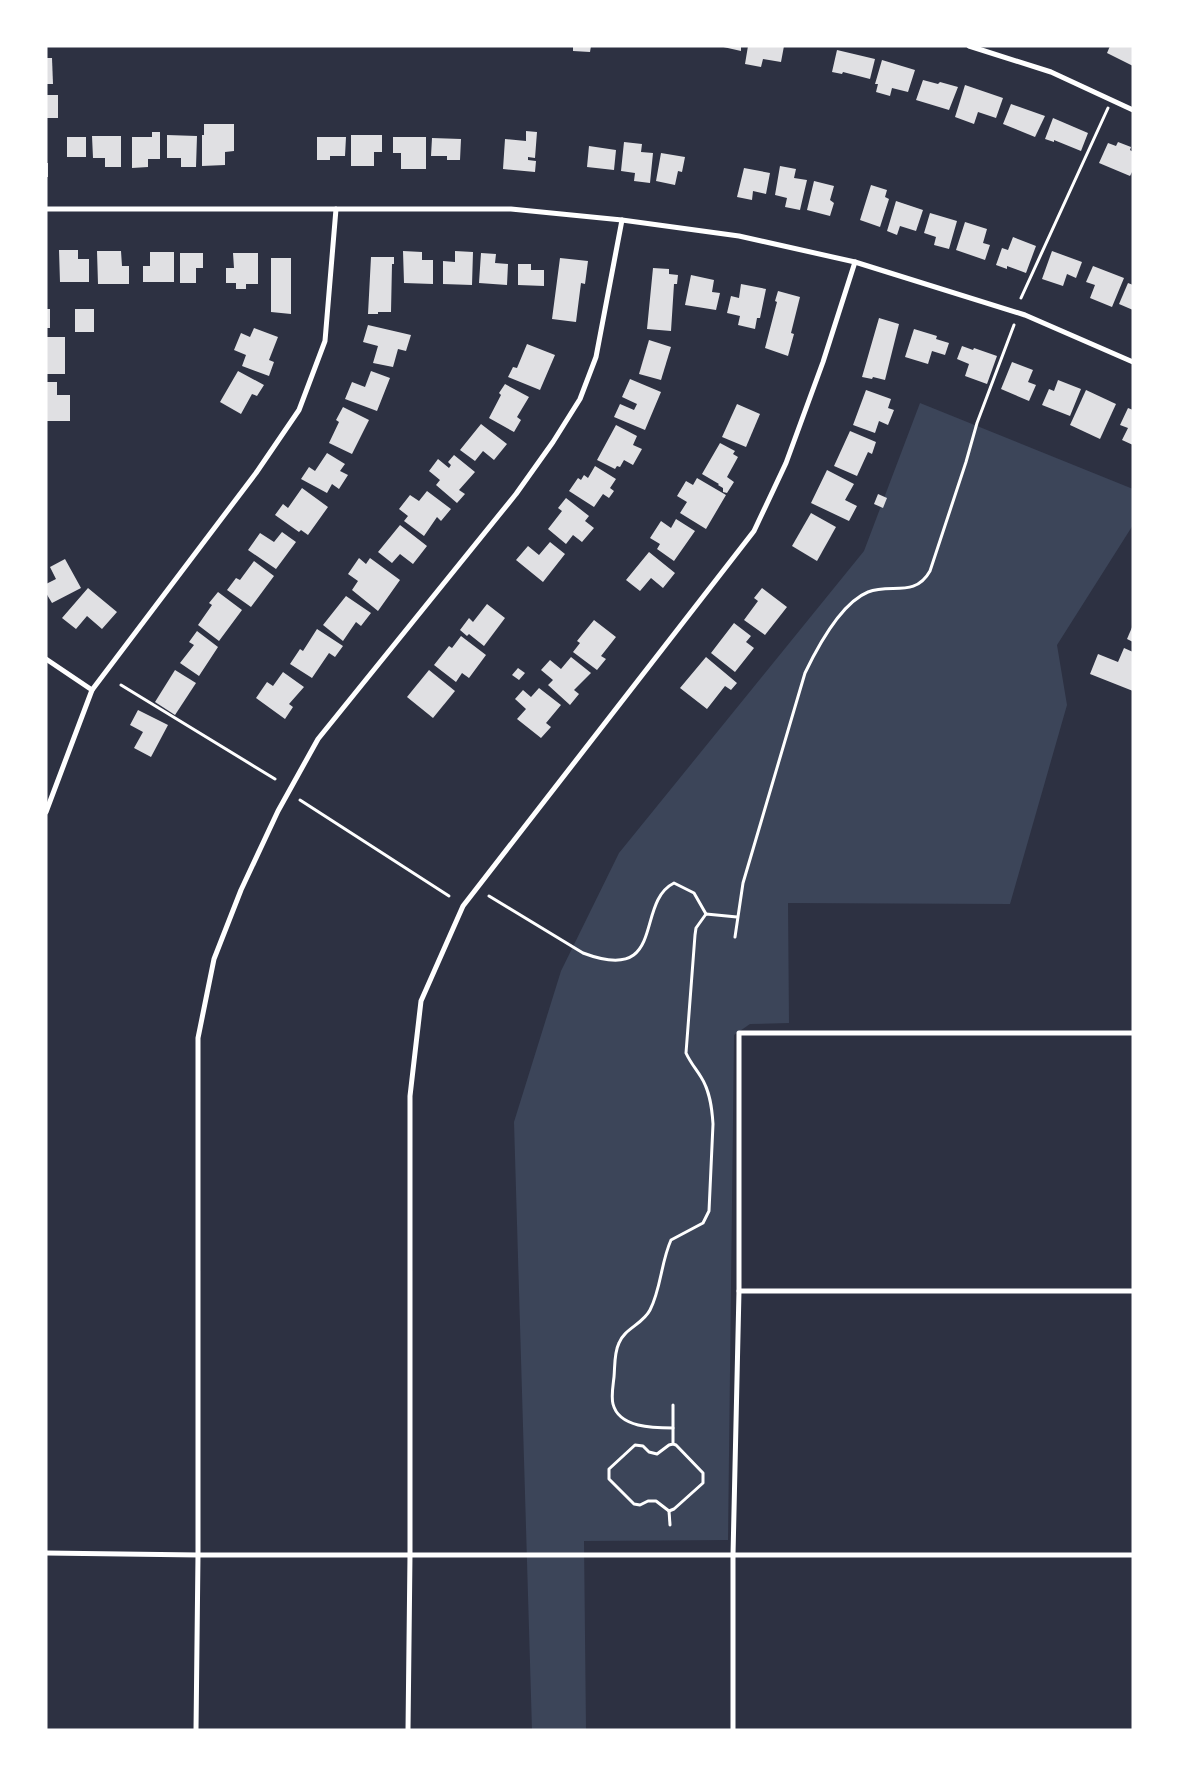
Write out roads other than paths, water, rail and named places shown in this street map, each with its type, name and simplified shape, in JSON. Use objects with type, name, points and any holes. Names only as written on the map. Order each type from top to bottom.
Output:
[{"type":"street","points":[[969,46],[1051,72],[1133,110]]},
{"type":"street","points":[[46,209],[511,209],[622,220],[739,236],[855,262],[1025,315],[1133,362]]},
{"type":"street","points":[[46,812],[92,690],[256,473],[299,410],[325,341],[336,209]]},
{"type":"street","points":[[196,1730],[198,1038],[214,959],[241,890],[278,811],[318,739],[516,494],[553,442],[580,399],[596,357],[622,220]]},
{"type":"street","points":[[408,1730],[410,1096],[421,1001],[463,906],[754,531],[786,463],[823,362],[855,262]]},
{"type":"street","points":[[46,659],[92,690]]},
{"type":"street","points":[[734,1730],[733,1555],[739,1291],[739,1033],[1133,1033]]},
{"type":"street","points":[[739,1291],[1133,1291]]},
{"type":"street","points":[[46,1553],[198,1555],[1133,1555]]}]
